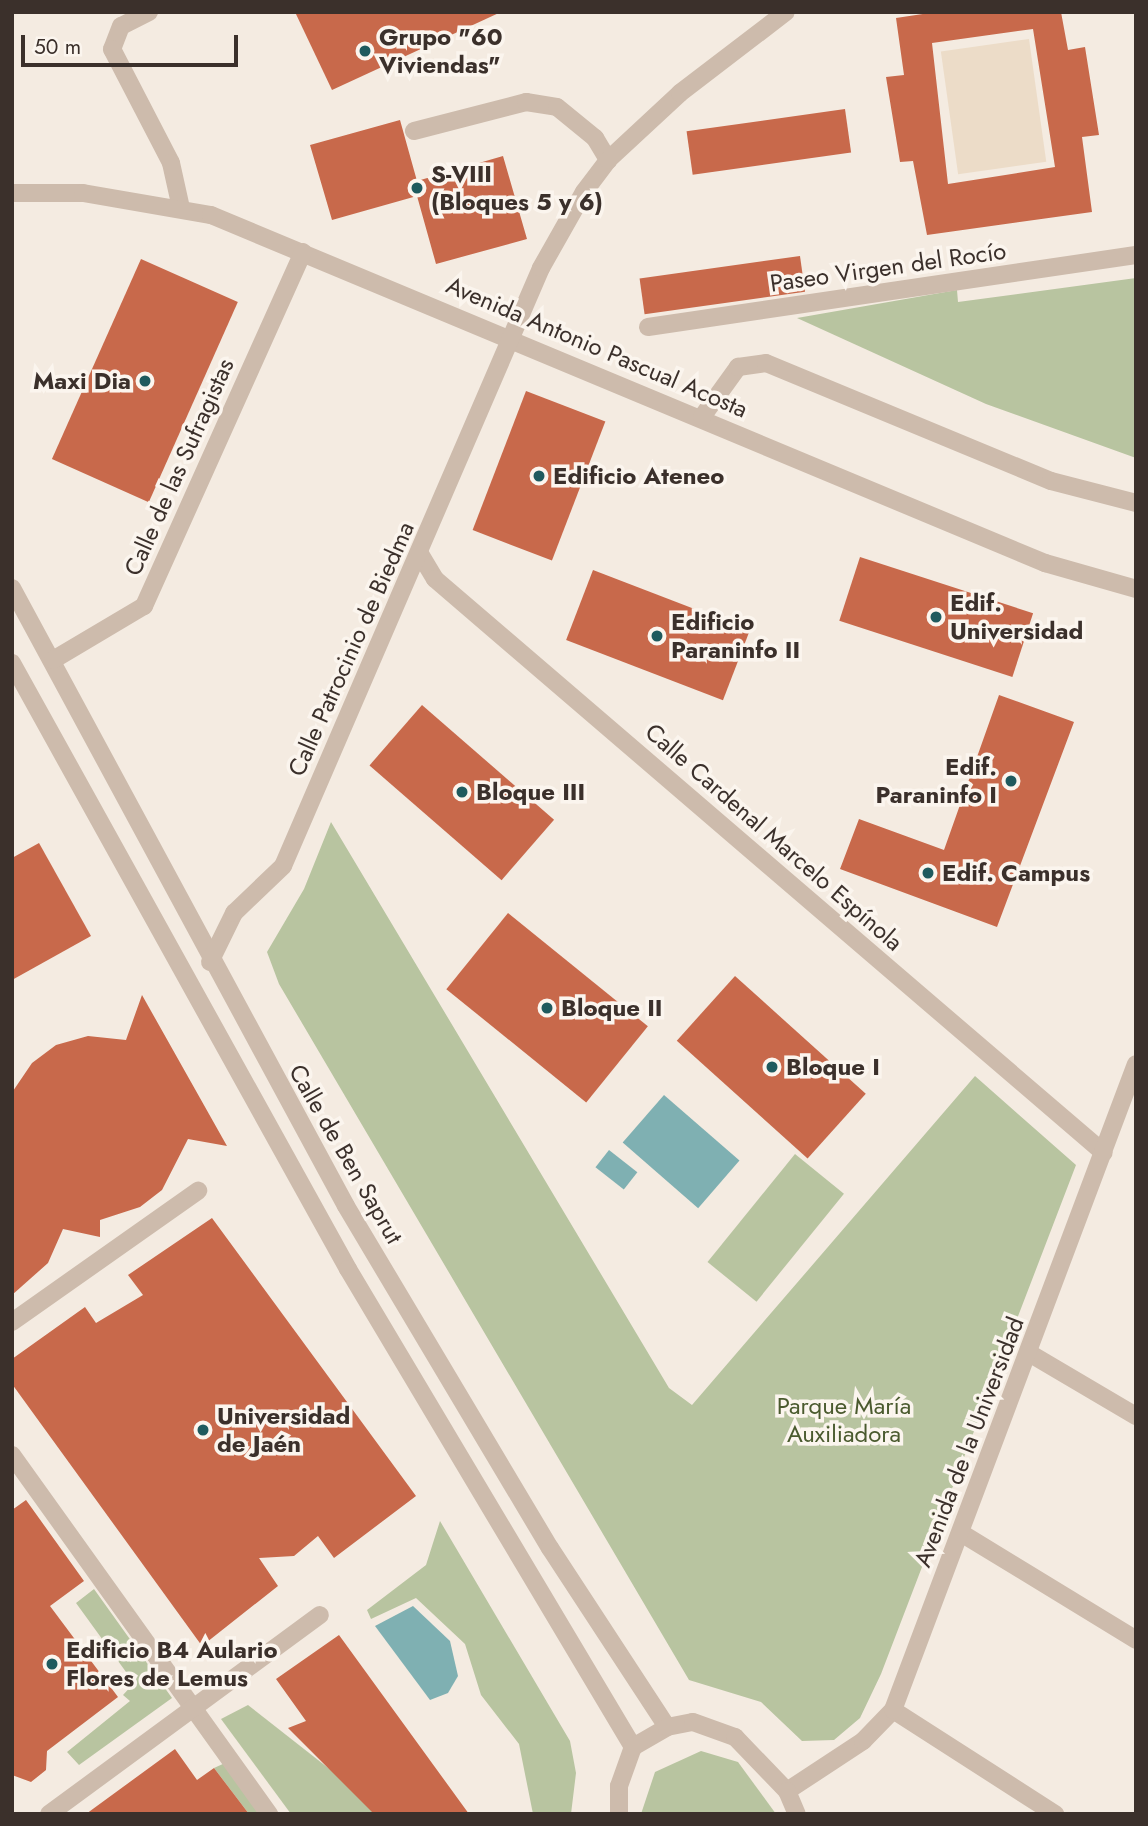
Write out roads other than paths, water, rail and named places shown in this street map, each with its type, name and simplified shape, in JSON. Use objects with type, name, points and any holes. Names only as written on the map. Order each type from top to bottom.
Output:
[{"type":"street","points":[[149,12],[121,26],[112,49],[171,163],[181,208]]},
{"type":"street","name":"Calle Patrocinio de Biedma","points":[[210,962],[234,913],[283,866],[420,554],[541,268],[608,160],[680,93],[786,12]]},
{"type":"street","points":[[414,131],[526,102],[557,107],[595,138],[608,160]]},
{"type":"street","name":"Avenida Antonio Pascual Acosta","points":[[20,195],[83,193],[181,208],[303,252],[513,338],[1045,563],[1136,589]]},
{"type":"street","points":[[12,206],[20,195]]},
{"type":"street","name":"Calle de las Sufragistas","points":[[53,660],[144,606],[303,252]]},
{"type":"street","name":"Paseo Virgen del Rocío","points":[[648,327],[1136,255]]},
{"type":"street","points":[[702,417],[738,367],[766,363],[1051,481],[1136,503]]},
{"type":"street","name":"Calle Cardenal Marcelo Espínola","points":[[420,554],[435,579],[1104,1153]]},
{"type":"street","name":"Calle de Ben Saprut","points":[[12,588],[53,660],[210,962],[550,1548],[667,1727]]},
{"type":"street","points":[[12,663],[348,1269],[633,1747]]},
{"type":"street","name":"Avenida de la Universidad","points":[[787,1791],[863,1741],[893,1710],[1136,1064]]},
{"type":"street","points":[[12,1322],[198,1191]]},
{"type":"street","points":[[1029,1353],[1136,1416]]},
{"type":"street","points":[[12,1455],[195,1705],[269,1814]]},
{"type":"street","points":[[961,1533],[1136,1640]]},
{"type":"street","points":[[49,1814],[320,1615]]},
{"type":"street","points":[[893,1710],[1055,1814]]},
{"type":"street","points":[[619,1814],[619,1786],[633,1747],[667,1727],[693,1722],[734,1737],[787,1791],[797,1814]]},
{"type":"water","points":[[664,1095],[739,1161],[698,1208],[623,1143]]},
{"type":"water","points":[[609,1150],[637,1172],[624,1190],[595,1167]]},
{"type":"water","points":[[413,1606],[450,1641],[458,1676],[448,1693],[430,1700],[375,1626]]},
{"type":"place","name":"Grupo \"60 Viviendas\"","points":[[365,51]]},
{"type":"place","name":"S-VIII (Bloques 5 y 6)","points":[[417,188]]},
{"type":"place","name":"Maxi Dia","points":[[145,381]]},
{"type":"place","name":"Edificio Ateneo","points":[[539,476]]},
{"type":"place","name":"Edif. Universidad","points":[[936,617]]},
{"type":"place","name":"Edificio Paraninfo II","points":[[657,636]]},
{"type":"place","name":"Edif. Paraninfo I","points":[[1011,781]]},
{"type":"place","name":"Bloque III","points":[[462,792]]},
{"type":"place","name":"Edif. Campus","points":[[928,873]]},
{"type":"place","name":"Bloque II","points":[[547,1008]]},
{"type":"place","name":"Bloque I","points":[[772,1067]]},
{"type":"place","name":"Universidad de Jaén","points":[[203,1430]]},
{"type":"place","name":"Edificio B4 Aulario Flores de Lemus","points":[[52,1664]]},
{"type":"park label","name":"Parque María Auxiliadora","points":[[844,1420]]}]
